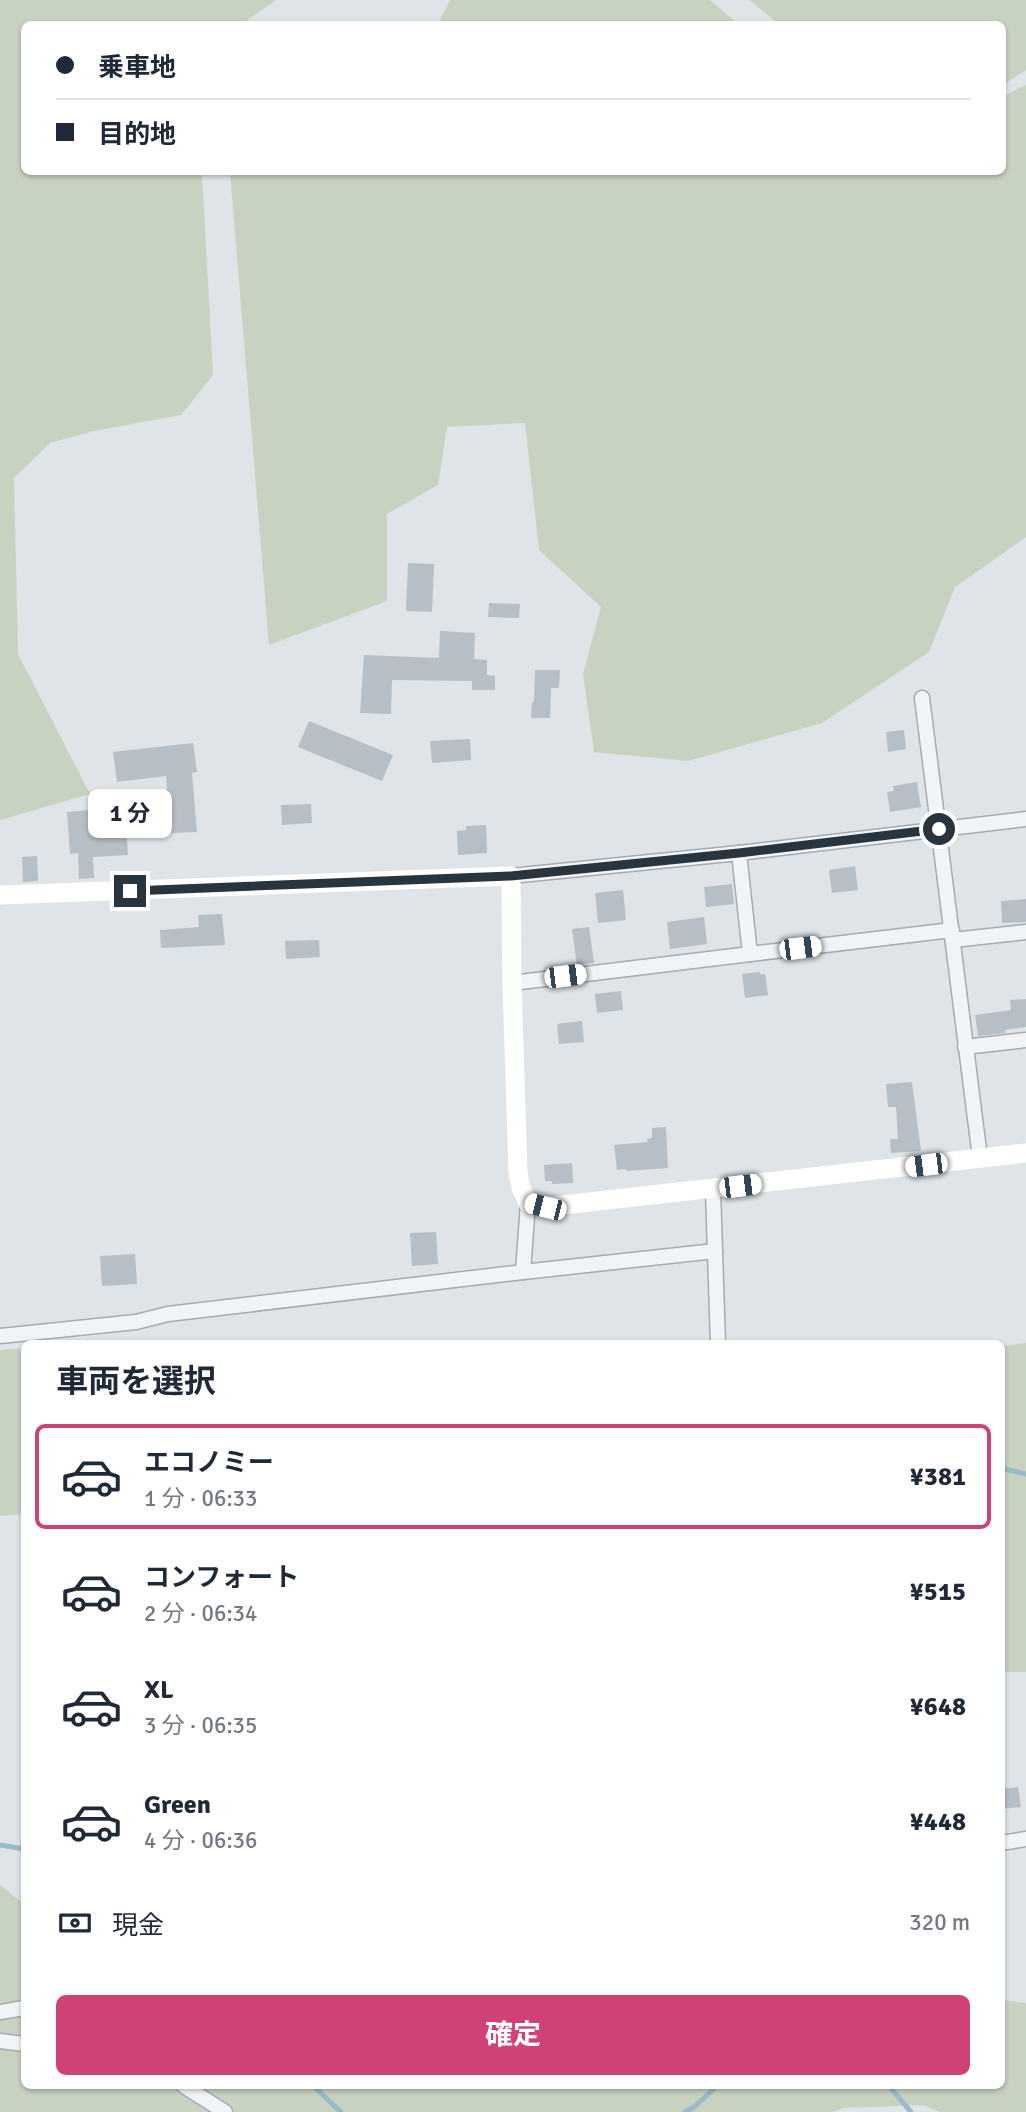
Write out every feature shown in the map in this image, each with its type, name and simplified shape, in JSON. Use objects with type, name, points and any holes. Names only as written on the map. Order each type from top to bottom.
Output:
[{"type":"street","points":[[922,698],[980,1158]]},
{"type":"street","points":[[0,895],[511,876],[739,853],[1026,819]]},
{"type":"street","points":[[739,853],[750,954]]},
{"type":"street","points":[[511,876],[518,1173],[528,1203],[523,1272]]},
{"type":"street","points":[[512,983],[750,954],[953,935],[1026,932]]},
{"type":"street","points":[[965,1047],[1026,1040]]},
{"type":"street","points":[[528,1203],[545,1207],[1026,1153]]},
{"type":"street","points":[[713,1190],[718,1340]]},
{"type":"street","points":[[0,1336],[136,1322],[168,1314],[715,1251]]},
{"type":"street","points":[[1005,1842],[1026,1839]]},
{"type":"street","points":[[0,2012],[21,2008]]},
{"type":"street","points":[[0,2041],[21,2044]]},
{"type":"street","points":[[189,2089],[225,2112]]},
{"type":"green space","points":[[0,0],[276,0],[246,21],[21,21],[21,175],[202,175],[213,375],[181,415],[94,431],[50,443],[14,478],[18,654],[90,794],[0,820]]},
{"type":"green space","points":[[450,0],[710,0],[734,21],[440,21]]},
{"type":"green space","points":[[749,0],[1026,0],[1026,70],[1006,83],[1006,21],[775,21]]},
{"type":"green space","points":[[1026,85],[1026,537],[955,587],[929,652],[822,723],[688,761],[594,752],[583,674],[601,607],[539,550],[525,423],[447,427],[438,485],[387,514],[387,601],[269,645],[230,175],[1006,175],[1006,95]]},
{"type":"green space","points":[[1026,1343],[1026,1672],[1005,1672],[1005,1346]]},
{"type":"green space","points":[[21,1348],[21,1514],[0,1516],[0,1350]]},
{"type":"green space","points":[[0,1885],[21,1902],[21,2089],[1005,2089],[1005,2000],[1026,2003],[1026,2112],[940,2112],[923,2105],[844,2108],[832,2112],[0,2112]]},
{"type":"building","points":[[408,563],[434,564],[432,612],[406,611]]},
{"type":"building","points":[[489,603],[520,604],[519,618],[488,617]]},
{"type":"building","points":[[440,631],[475,633],[474,659],[487,660],[487,675],[495,676],[495,690],[472,690],[472,681],[392,680],[391,714],[360,713],[364,655],[439,658]]},
{"type":"building","points":[[535,670],[560,670],[559,688],[551,688],[550,718],[531,718]]},
{"type":"building","points":[[309,721],[393,755],[382,781],[298,747]]},
{"type":"building","points":[[904,730],[906,749],[888,752],[886,732]]},
{"type":"building","points":[[470,739],[471,760],[432,763],[430,741]]},
{"type":"building","points":[[193,743],[197,772],[192,773],[197,832],[170,833],[166,776],[117,782],[113,752]]},
{"type":"building","points":[[917,782],[921,807],[890,812],[887,792],[894,791],[893,786]]},
{"type":"building","points":[[311,804],[312,823],[282,825],[281,805]]},
{"type":"building","points":[[125,807],[128,855],[93,857],[94,878],[79,879],[78,853],[70,854],[67,812]]},
{"type":"building","points":[[486,825],[487,853],[458,855],[457,831],[466,830],[466,826]]},
{"type":"building","points":[[37,856],[38,881],[23,882],[22,857]]},
{"type":"building","points":[[855,866],[858,890],[832,893],[829,870]]},
{"type":"building","points":[[732,884],[734,904],[706,907],[704,887]]},
{"type":"building","points":[[623,890],[626,920],[598,923],[595,893]]},
{"type":"building","points":[[1026,899],[1026,922],[1002,923],[1001,901]]},
{"type":"building","points":[[222,914],[225,945],[161,948],[160,930],[199,927],[198,915]]},
{"type":"building","points":[[704,917],[707,944],[670,949],[667,922]]},
{"type":"building","points":[[589,927],[594,963],[577,965],[572,929]]},
{"type":"building","points":[[319,940],[320,957],[286,959],[285,941]]},
{"type":"building","points":[[742,974],[765,974],[768,995],[745,998]]},
{"type":"building","points":[[621,991],[623,1010],[597,1013],[595,994]]},
{"type":"building","points":[[1026,999],[1026,1027],[978,1036],[975,1015],[1011,1010],[1010,1000]]},
{"type":"building","points":[[582,1021],[584,1042],[559,1044],[557,1024]]},
{"type":"building","points":[[912,1082],[921,1151],[891,1153],[890,1139],[898,1139],[896,1107],[888,1107],[886,1084]]},
{"type":"building","points":[[666,1127],[668,1168],[617,1170],[614,1145],[648,1142],[647,1139],[652,1138],[652,1128]]},
{"type":"building","points":[[572,1163],[573,1183],[552,1184],[552,1181],[545,1181],[544,1165]]},
{"type":"building","points":[[436,1232],[438,1264],[412,1266],[410,1233]]},
{"type":"building","points":[[135,1254],[137,1284],[102,1286],[100,1256]]},
{"type":"building","points":[[1018,1787],[1021,1807],[1005,1809],[1005,1789]]},
{"type":"waterway","points":[[1005,1469],[1026,1474]]},
{"type":"waterway","points":[[0,1845],[21,1848]]},
{"type":"waterway","points":[[316,2089],[341,2112]]},
{"type":"waterway","points":[[685,2112],[714,2089]]},
{"type":"waterway","points":[[892,2089],[911,2112]]},
{"type":"route","points":[[130,891],[511,876],[939,829]]}]
